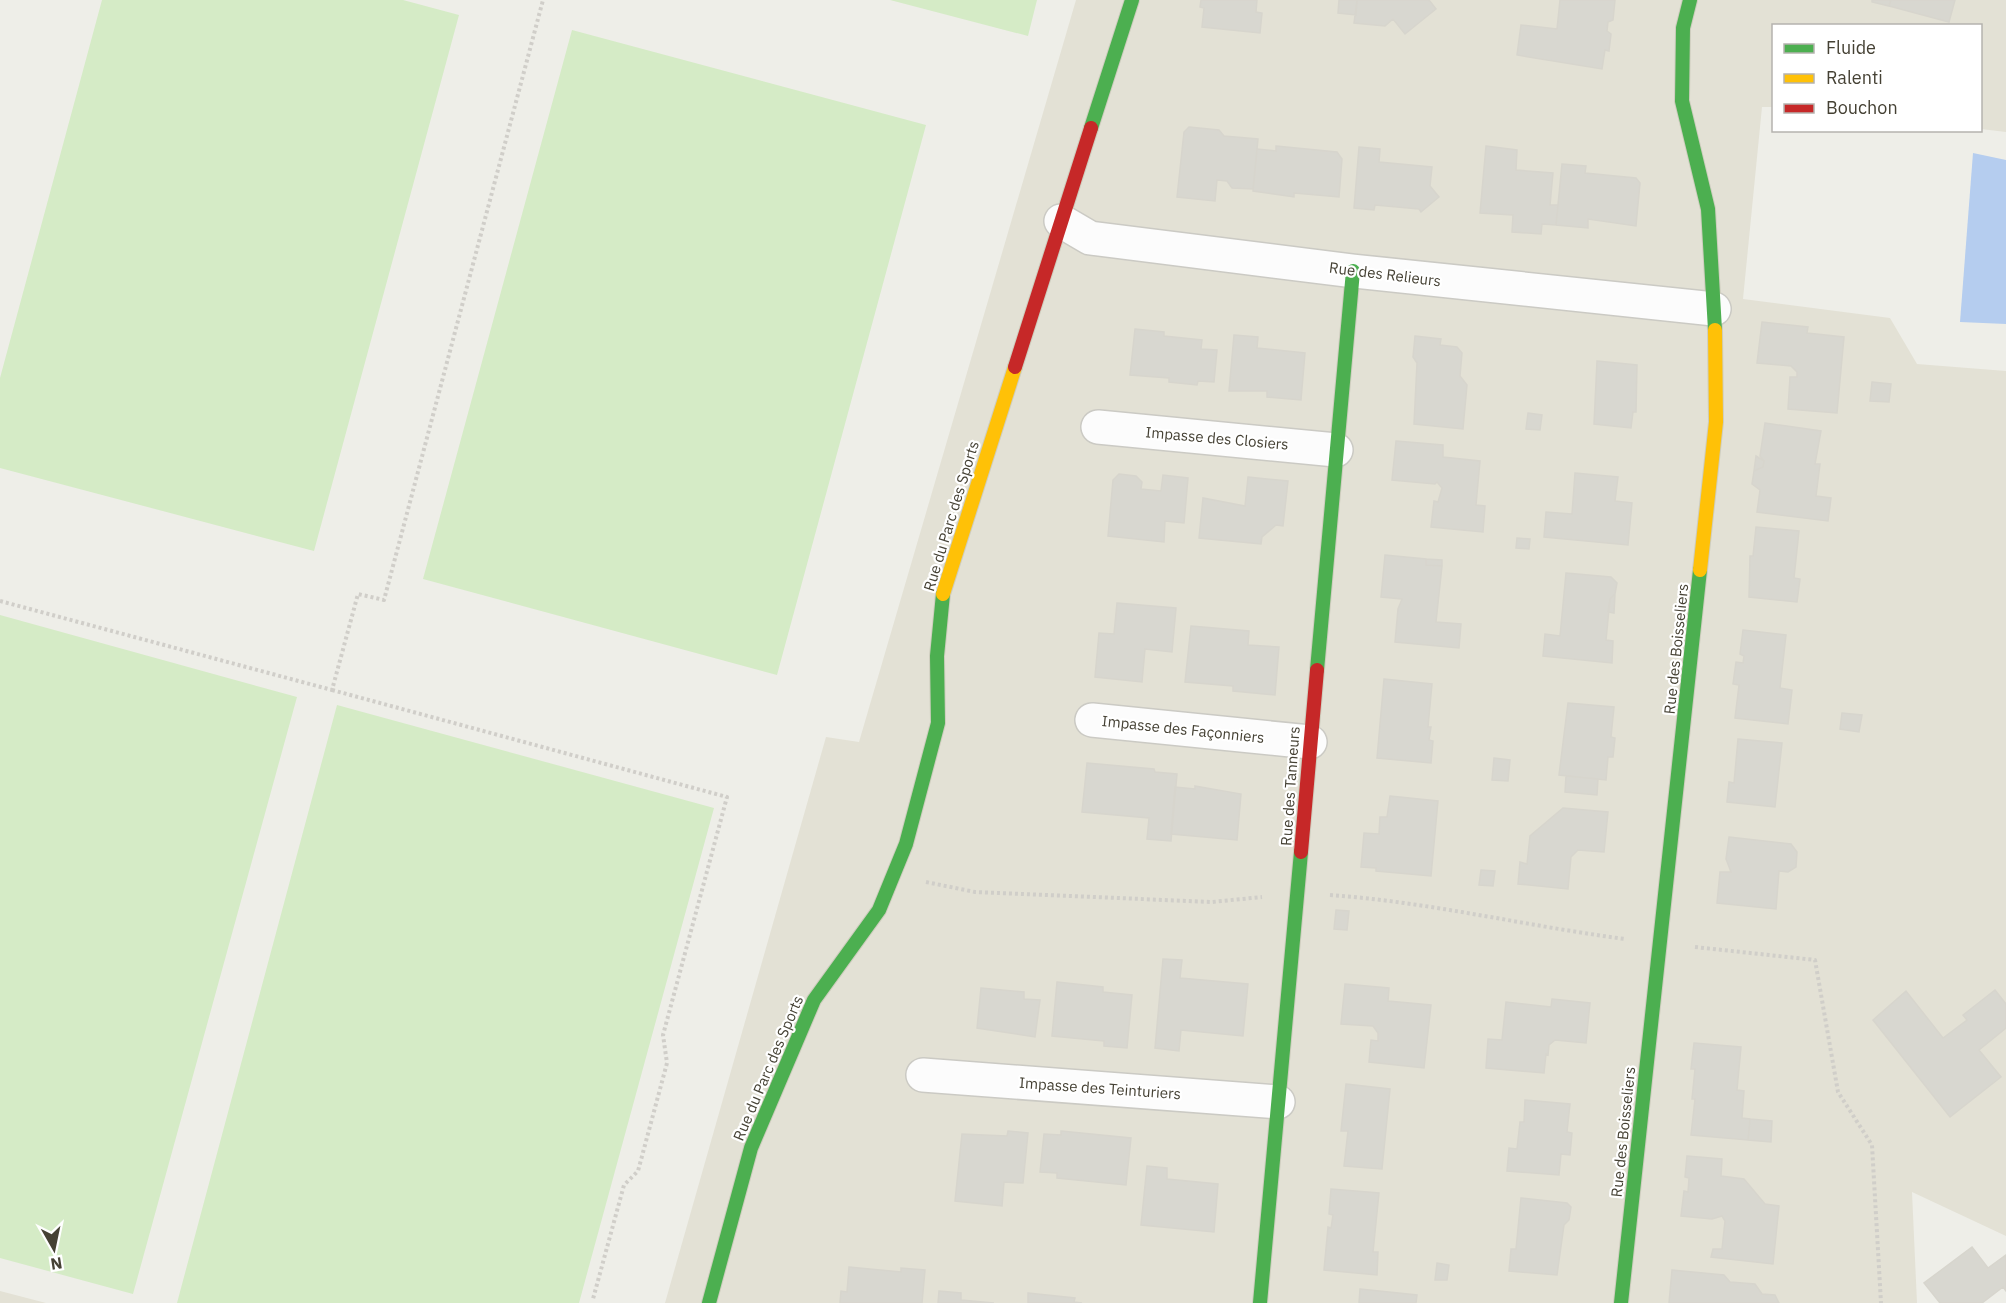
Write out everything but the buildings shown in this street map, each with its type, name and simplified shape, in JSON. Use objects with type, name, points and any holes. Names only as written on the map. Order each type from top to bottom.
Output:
[{"type":"street","name":"Rue du Parc des Sports","points":[[709,1303],[751,1148],[814,999],[879,910],[906,844],[938,723],[937,656],[943,593],[1132,0]]},
{"type":"street","name":"Rue des Boisseliers","points":[[1621,1303],[1716,422],[1714,309],[1708,209],[1682,101],[1683,28],[1690,0]]},
{"type":"street","name":"Rue des Relieurs","points":[[1061,221],[1090,238],[1353,271],[1714,309]]},
{"type":"street","name":"Rue des Tanneurs","points":[[1260,1303],[1299,893],[1310,742],[1353,271]]},
{"type":"street","name":"Impasse des Closiers","points":[[1098,427],[1336,450]]},
{"type":"street","name":"Impasse des Façonniers","points":[[1092,720],[1310,742]]},
{"type":"street","name":"Impasse des Teinturiers","points":[[923,1075],[1278,1102]]},
{"type":"path","points":[[332,690],[358,594],[384,600],[543,0]]},
{"type":"path","points":[[0,601],[727,797],[663,1035],[667,1063],[638,1171],[624,1185],[593,1299]]},
{"type":"path","points":[[894,874],[975,892],[1212,902],[1299,893],[1374,898],[1543,928],[1661,944],[1815,960],[1838,1092],[1872,1145],[1881,1303]]},
{"type":"shaded area","points":[[1076,0],[2006,0],[2006,132],[1982,129],[1982,24],[1772,24],[1772,107],[1762,107],[1743,299],[1890,318],[1917,364],[2006,371],[2006,1236],[1912,1192],[1917,1303],[665,1303],[826,737],[859,742]]},
{"type":"shaded area","points":[[0,1291],[46,1303],[0,1303]]},
{"type":"green space","points":[[102,0],[403,0],[459,15],[314,551],[0,468],[0,378]]},
{"type":"green space","points":[[890,0],[1037,0],[1028,36]]},
{"type":"green space","points":[[572,30],[926,125],[777,675],[423,579]]},
{"type":"green space","points":[[0,615],[297,697],[133,1294],[0,1258]]},
{"type":"green space","points":[[337,705],[714,808],[579,1303],[177,1303]]},
{"type":"water","points":[[1973,153],[2006,160],[2006,324],[1960,322]]},
{"type":"traffic: fast","points":[[1091,128],[1132,0]]},
{"type":"traffic: fast","points":[[1690,0],[1683,28],[1682,101],[1708,209],[1715,330]]},
{"type":"traffic: fast","points":[[1317,670],[1353,271]]},
{"type":"traffic: fast","points":[[1621,1303],[1700,570]]},
{"type":"traffic: fast","points":[[709,1303],[751,1148],[814,1000],[879,910],[906,844],[938,723],[937,656],[943,594]]},
{"type":"traffic: fast","points":[[1260,1303],[1301,852]]},
{"type":"traffic: slow","points":[[1700,570],[1716,422],[1715,330]]},
{"type":"traffic: slow","points":[[943,594],[1015,367]]},
{"type":"traffic: jam","points":[[1015,367],[1091,128]]},
{"type":"traffic: jam","points":[[1301,852],[1317,670]]}]
